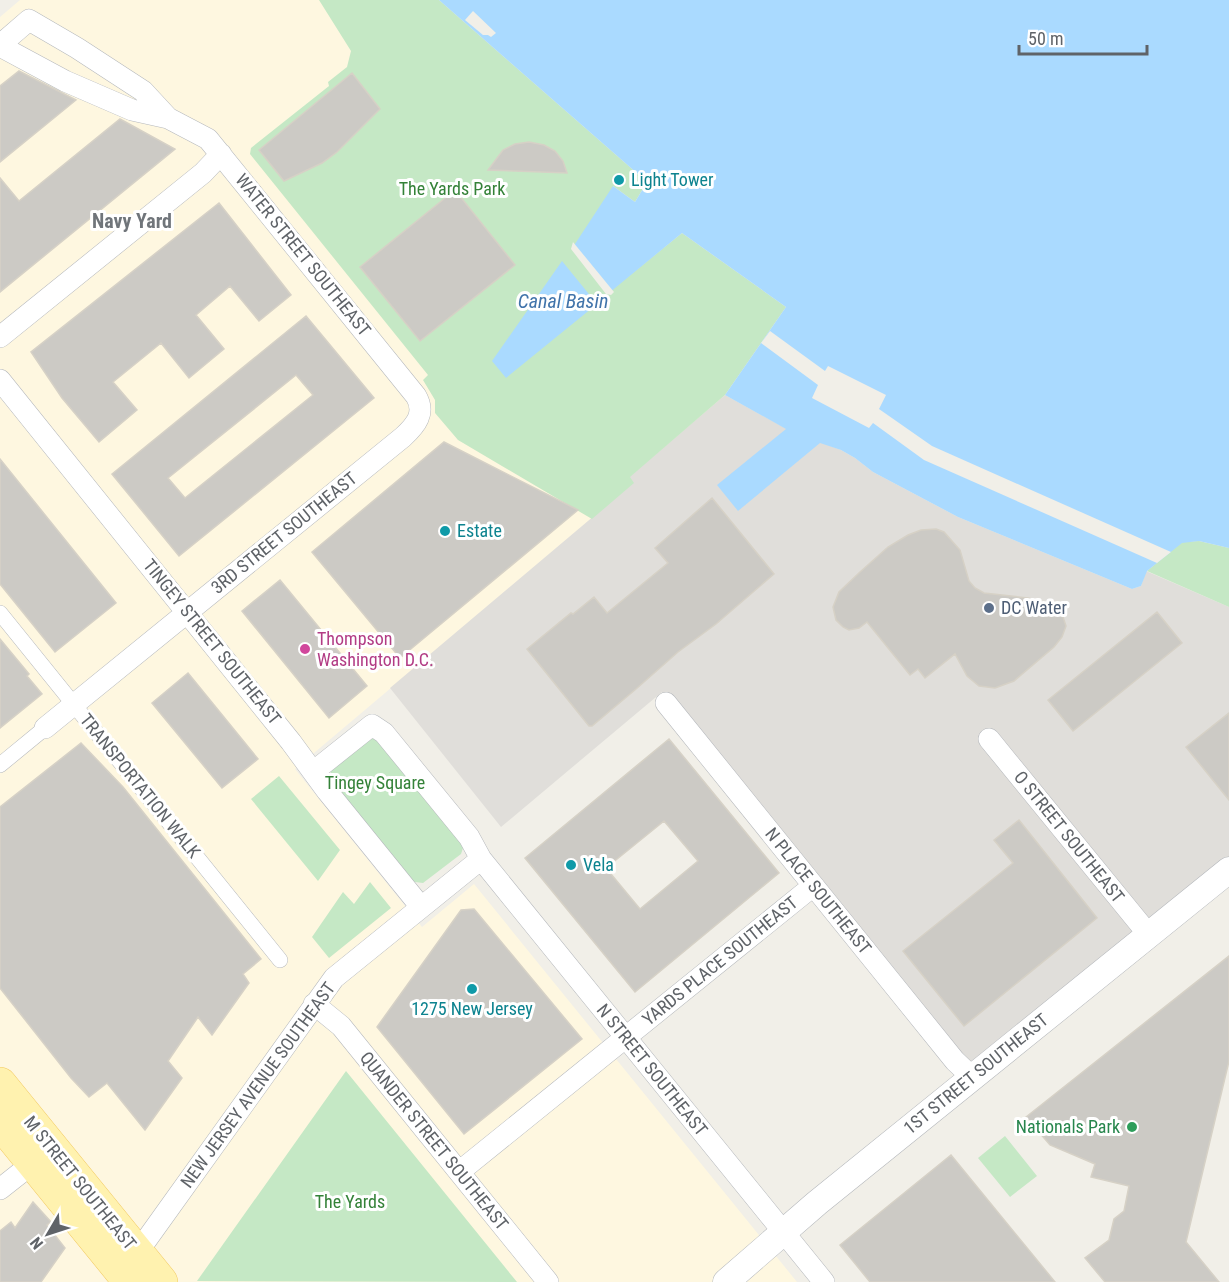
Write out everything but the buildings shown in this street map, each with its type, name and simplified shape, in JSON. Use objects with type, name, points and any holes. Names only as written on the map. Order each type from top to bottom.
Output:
[{"type":"main road","name":"M STREET SOUTHEAST","points":[[0,1084],[134,1268]]},
{"type":"main road","name":"M STREET SOUTHEAST","points":[[0,1122],[33,1163],[134,1268],[161,1282]]},
{"type":"street","name":"WATER STREET SOUTHEAST","points":[[168,118],[143,92],[77,48],[28,20],[0,45],[72,84],[132,110],[168,118],[208,139],[416,396],[421,410]]},
{"type":"street","points":[[0,337],[203,173],[221,154]]},
{"type":"street","name":"TINGEY STREET SOUTHEAST","points":[[0,380],[421,907]]},
{"type":"street","name":"3RD STREET SOUTHEAST","points":[[0,765],[403,437],[416,423],[421,410]]},
{"type":"street","name":"TRANSPORTATION WALK","points":[[0,613],[280,960]]},
{"type":"street","name":"N PLACE SOUTHEAST","points":[[666,703],[955,1061],[972,1077]]},
{"type":"street","name":"N STREET SOUTHEAST","points":[[313,772],[372,725],[384,733],[473,842],[481,859],[824,1282]]},
{"type":"street","name":"O STREET SOUTHEAST","points":[[989,739],[1149,935]]},
{"type":"street","name":"NEW JERSEY AVENUE SOUTHEAST","points":[[134,1268],[314,1004],[341,971],[481,859]]},
{"type":"street","name":"1ST STREET SOUTHEAST","points":[[726,1282],[817,1203],[1229,870]]},
{"type":"street","name":"YARDS PLACE SOUTHEAST","points":[[459,1172],[813,886]]},
{"type":"street","name":"QUANDER STREET SOUTHEAST","points":[[314,1004],[341,1026],[548,1282]]},
{"type":"street","points":[[0,1190],[33,1163]]},
{"type":"shaded area","points":[[20,0],[408,0],[725,395],[630,477],[634,483],[295,769],[422,927],[474,884],[797,1282],[0,1282],[0,17]]},
{"type":"shaded area","points":[[725,395],[787,429],[841,450],[873,472],[958,517],[1132,589],[1141,586],[1146,571],[1229,607],[1229,873],[972,1077],[662,692],[501,827],[390,688],[633,483],[629,477]]},
{"type":"green space","name":"The Yards Park","points":[[319,0],[439,0],[647,182],[635,202],[613,186],[609,292],[682,233],[786,307],[725,395],[630,477],[634,483],[592,519],[458,440],[435,413],[435,400],[423,380],[428,375],[250,154],[251,148],[329,86],[328,82],[347,67],[351,51]]},
{"type":"green space","points":[[1199,541],[1229,548],[1229,607],[1147,571],[1182,542]]},
{"type":"green space","name":"Tingey Square","points":[[373,736],[379,737],[465,842],[461,854],[423,883],[410,879],[334,786],[330,778],[331,771]]},
{"type":"green space","points":[[279,776],[340,850],[318,881],[251,799]]},
{"type":"green space","points":[[370,882],[391,908],[329,958],[312,937],[343,892],[354,904]]},
{"type":"green space","name":"The Yards","points":[[346,1071],[517,1282],[197,1281]]},
{"type":"green space","points":[[1005,1136],[1037,1176],[1010,1197],[978,1158]]},
{"type":"water","points":[[439,0],[1229,0],[1229,548],[1199,541],[1182,543],[1147,571],[1141,586],[1132,589],[958,517],[873,472],[841,450],[820,443],[738,511],[717,485],[786,429],[725,395],[786,307],[682,233],[609,293],[573,247],[613,186],[635,202],[647,182]]},
{"type":"water","name":"Canal Basin","points":[[562,261],[597,304],[506,378],[492,361]]},
{"type":"pier","points":[[473,11],[496,33],[491,37],[483,35],[465,20]]},
{"type":"pier","points":[[573,242],[614,292],[611,295],[606,294],[571,249]]},
{"type":"pier","points":[[770,331],[825,371],[828,366],[886,395],[879,409],[932,446],[1171,552],[1157,563],[924,460],[873,423],[869,428],[812,398],[818,385],[761,343]]},
{"type":"place","name":"Light Tower","points":[[619,180]]},
{"type":"place","name":"Estate","points":[[445,531]]},
{"type":"place","name":"DC Water","points":[[989,608]]},
{"type":"place","name":"Thompson Washington D.C.","points":[[305,649]]},
{"type":"place","name":"Vela","points":[[571,865]]},
{"type":"place","name":"1275 New Jersey","points":[[472,989]]},
{"type":"place","name":"Nationals Park","points":[[1132,1127]]},
{"type":"district","name":"Navy Yard","points":[[132,221]]}]
